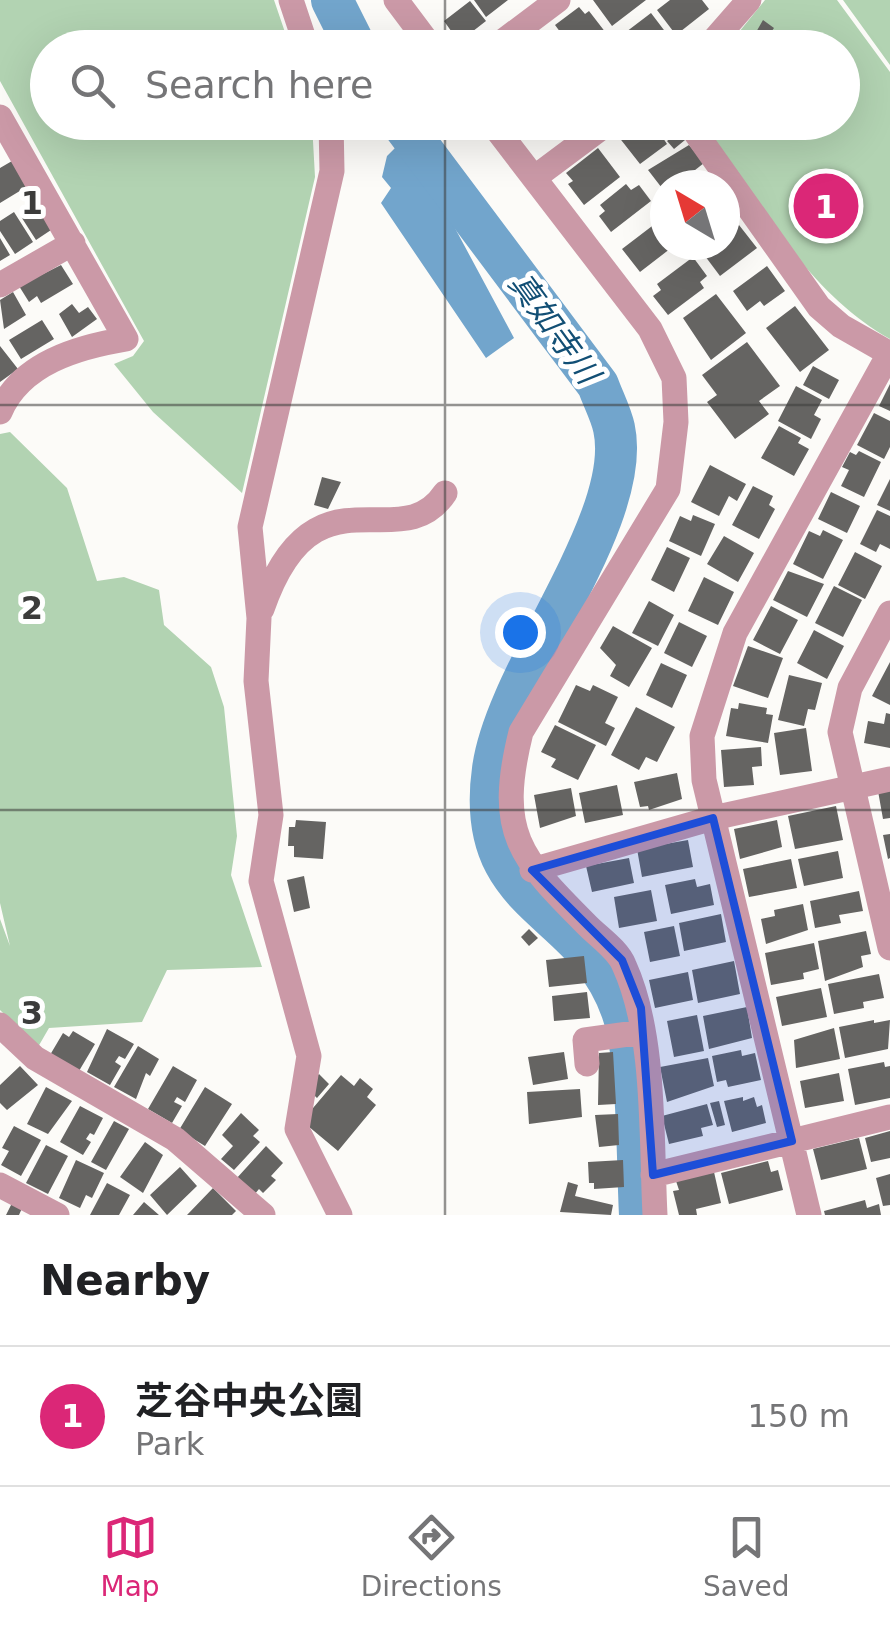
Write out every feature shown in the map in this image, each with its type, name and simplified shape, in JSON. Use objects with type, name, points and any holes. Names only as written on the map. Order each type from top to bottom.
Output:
[{"type":"street","points":[[291,0],[301,30]]},
{"type":"street","points":[[396,0],[418,30]]},
{"type":"street","points":[[518,30],[558,0]]},
{"type":"street","points":[[723,30],[749,0]]},
{"type":"street","points":[[0,412],[11,390],[38,368],[69,354],[126,339],[4,134]]},
{"type":"street","points":[[331,140],[332,171],[250,527],[259,618],[256,681],[270,815],[261,880],[308,1056],[297,1129],[340,1215]]},
{"type":"street","points":[[505,140],[650,328],[674,378],[676,422],[668,488],[521,732],[510,777],[512,818],[532,870],[622,960],[641,1008],[656,1215]]},
{"type":"street","points":[[534,178],[585,140]]},
{"type":"street","points":[[701,140],[819,306],[841,326],[890,354],[735,632],[702,736],[704,780],[810,1215]]},
{"type":"street","points":[[0,285],[72,243]]},
{"type":"street","points":[[259,618],[276,571],[298,540],[323,524],[418,517],[434,510],[445,494]]},
{"type":"street","points":[[890,614],[850,688],[840,732],[890,948]]},
{"type":"street","points":[[532,870],[713,818],[890,779]]},
{"type":"street","points":[[0,1025],[35,1058],[175,1139],[262,1215]]},
{"type":"street","points":[[588,1064],[585,1040],[643,1032]]},
{"type":"street","points":[[653,1175],[890,1117]]},
{"type":"street","points":[[0,1186],[57,1215]]},
{"type":"highlighted area","points":[[713,818],[792,1141],[653,1175],[641,1008],[622,960],[532,870]]},
{"type":"green space","points":[[0,0],[274,0],[284,30],[30,30],[30,135],[0,81]]},
{"type":"green space","points":[[765,0],[837,0],[859,30],[741,30]]},
{"type":"green space","points":[[843,0],[890,0],[890,65]]},
{"type":"green space","points":[[860,31],[890,72],[890,339],[833,296],[785,242],[740,178],[740,170],[735,170],[714,140],[860,140]]},
{"type":"green space","points":[[33,140],[313,140],[315,177],[242,493],[153,412],[114,364],[133,356],[144,341]]},
{"type":"green space","points":[[10,432],[67,488],[97,581],[124,577],[159,590],[164,625],[211,667],[224,707],[237,836],[231,875],[262,967],[167,970],[142,1022],[49,1028],[38,1047],[0,1010],[0,919],[10,946],[0,903],[0,434]]},
{"type":"water","points":[[397,146],[449,217],[514,338],[486,358],[381,203],[391,188],[382,177],[387,156]]},
{"type":"building","points":[[474,0],[508,0],[486,17]]},
{"type":"building","points":[[593,0],[646,0],[612,26]]},
{"type":"building","points":[[670,0],[702,0],[709,9],[682,30],[672,30],[657,10]]},
{"type":"building","points":[[470,1],[486,21],[474,30],[450,30],[444,21]]},
{"type":"building","points":[[579,7],[585,14],[589,11],[604,30],[559,30],[555,25]]},
{"type":"building","points":[[651,13],[664,30],[629,30]]},
{"type":"building","points":[[763,20],[774,28],[773,30],[757,30]]},
{"type":"building","points":[[621,140],[664,140],[667,144],[640,164]]},
{"type":"building","points":[[668,140],[685,140],[674,149]]},
{"type":"building","points":[[689,145],[704,163],[695,170],[648,170]]},
{"type":"building","points":[[598,148],[620,177],[584,205],[568,184],[573,181],[566,173]]},
{"type":"building","points":[[12,161],[28,186],[0,203],[0,168]]},
{"type":"building","points":[[626,184],[631,190],[639,185],[650,200],[611,232],[599,216],[605,211],[600,205]]},
{"type":"building","points":[[41,201],[57,226],[36,240],[20,215]]},
{"type":"building","points":[[14,212],[33,242],[15,254],[0,231],[0,221]]},
{"type":"building","points":[[740,226],[757,248],[720,276],[708,260],[740,260]]},
{"type":"building","points":[[650,228],[650,260],[656,260],[640,272],[622,249]]},
{"type":"building","points":[[0,238],[10,255],[0,261]]},
{"type":"building","points":[[689,260],[695,260],[707,276],[700,282],[704,288],[668,315],[653,296],[661,290],[657,284]]},
{"type":"building","points":[[61,265],[73,284],[41,303],[37,296],[29,302],[19,286]]},
{"type":"building","points":[[767,266],[785,291],[764,306],[760,301],[747,311],[733,291]]},
{"type":"building","points":[[13,292],[26,315],[4,329],[0,300]]},
{"type":"building","points":[[716,294],[746,333],[711,360],[683,318]]},
{"type":"building","points":[[72,304],[79,313],[88,307],[97,319],[72,337],[59,314]]},
{"type":"building","points":[[795,306],[829,350],[800,372],[766,328]]},
{"type":"building","points":[[42,320],[54,339],[21,359],[9,340]]},
{"type":"building","points":[[747,342],[780,386],[759,401],[769,414],[735,439],[707,402],[717,395],[702,375]]},
{"type":"building","points":[[0,346],[18,369],[0,382]]},
{"type":"building","points":[[813,366],[839,380],[829,399],[803,385]]},
{"type":"building","points":[[890,384],[890,411],[879,406]]},
{"type":"building","points":[[796,386],[822,400],[814,415],[821,419],[811,439],[778,421]]},
{"type":"building","points":[[874,413],[890,421],[890,447],[884,459],[857,445]]},
{"type":"building","points":[[779,426],[801,438],[798,443],[809,449],[794,476],[761,458]]},
{"type":"building","points":[[859,451],[881,462],[864,497],[841,486],[849,470],[842,467],[850,452],[856,455]]},
{"type":"building","points":[[710,465],[746,484],[737,501],[729,496],[719,516],[691,502]]},
{"type":"building","points":[[322,477],[341,482],[328,509],[314,505]]},
{"type":"building","points":[[890,479],[890,511],[877,505]]},
{"type":"building","points":[[753,486],[773,496],[769,505],[775,509],[759,539],[732,525]]},
{"type":"building","points":[[831,492],[860,506],[847,533],[818,519]]},
{"type":"building","points":[[877,510],[890,516],[890,549],[880,544],[876,552],[860,544]]},
{"type":"building","points":[[693,515],[715,524],[701,556],[669,541],[680,516],[691,521]]},
{"type":"building","points":[[823,530],[843,540],[823,579],[793,564],[809,531],[820,536]]},
{"type":"building","points":[[724,536],[754,553],[738,582],[707,564]]},
{"type":"building","points":[[667,547],[690,558],[674,592],[651,580]]},
{"type":"building","points":[[855,552],[882,566],[865,599],[838,585]]},
{"type":"building","points":[[788,571],[824,584],[807,617],[773,600]]},
{"type":"building","points":[[704,577],[734,592],[718,625],[688,611]]},
{"type":"building","points":[[834,586],[862,600],[843,637],[815,623]]},
{"type":"building","points":[[649,601],[674,615],[658,646],[632,633]]},
{"type":"building","points":[[771,606],[798,620],[780,654],[753,640]]},
{"type":"building","points":[[679,622],[707,636],[692,667],[664,653]]},
{"type":"building","points":[[613,626],[652,648],[629,687],[610,676],[616,665],[600,648]]},
{"type":"building","points":[[814,630],[844,646],[827,679],[797,663]]},
{"type":"building","points":[[748,646],[783,658],[768,698],[733,686]]},
{"type":"building","points":[[890,662],[890,705],[872,696]]},
{"type":"building","points":[[661,663],[687,675],[672,708],[646,695]]},
{"type":"building","points":[[789,675],[822,683],[815,710],[808,709],[804,726],[778,720]]},
{"type":"building","points":[[576,685],[590,691],[593,685],[618,697],[605,723],[615,728],[606,746],[558,722]]},
{"type":"building","points":[[739,703],[767,708],[766,714],[773,715],[768,743],[726,736],[731,708],[738,709]]},
{"type":"building","points":[[636,707],[675,727],[657,762],[646,757],[639,770],[611,755]]},
{"type":"building","points":[[886,713],[890,714],[890,748],[864,743],[868,721],[884,724]]},
{"type":"building","points":[[555,725],[596,745],[578,780],[551,767],[556,759],[541,752]]},
{"type":"building","points":[[806,728],[812,771],[780,775],[774,733]]},
{"type":"building","points":[[761,747],[762,766],[752,767],[754,785],[724,787],[721,750]]},
{"type":"building","points":[[677,773],[682,799],[649,810],[648,806],[640,807],[634,782]]},
{"type":"building","points":[[617,785],[623,815],[585,823],[579,793]]},
{"type":"building","points":[[571,788],[576,816],[540,828],[534,795]]},
{"type":"building","points":[[890,789],[890,818],[883,819],[878,791]]},
{"type":"building","points":[[836,806],[843,840],[795,849],[788,816]]},
{"type":"building","points":[[296,820],[326,822],[323,859],[294,857],[294,846],[288,846],[289,827],[295,827]]},
{"type":"building","points":[[777,820],[782,847],[740,859],[734,829]]},
{"type":"building","points":[[890,834],[890,858],[888,859],[883,835]]},
{"type":"building","points":[[688,840],[693,867],[642,877],[637,849]]},
{"type":"building","points":[[838,851],[843,878],[804,886],[798,859]]},
{"type":"building","points":[[629,858],[634,883],[592,892],[586,866]]},
{"type":"building","points":[[791,859],[797,888],[749,897],[743,869]]},
{"type":"building","points":[[304,876],[310,908],[294,912],[287,880]]},
{"type":"building","points":[[695,879],[697,887],[710,884],[714,905],[671,914],[665,885]]},
{"type":"building","points":[[651,890],[657,921],[619,928],[614,897]]},
{"type":"building","points":[[859,891],[863,911],[839,915],[841,923],[815,928],[810,901]]},
{"type":"building","points":[[803,904],[808,930],[766,944],[761,919],[775,916],[774,910]]},
{"type":"building","points":[[721,914],[726,942],[684,951],[679,923]]},
{"type":"building","points":[[674,926],[680,956],[650,962],[644,932]]},
{"type":"building","points":[[529,929],[538,938],[529,946],[521,937]]},
{"type":"building","points":[[866,931],[871,954],[861,956],[863,967],[825,981],[818,941]]},
{"type":"building","points":[[814,943],[819,969],[803,973],[804,979],[771,985],[765,953]]},
{"type":"building","points":[[584,956],[587,983],[549,987],[546,960]]},
{"type":"building","points":[[734,961],[740,994],[698,1003],[692,970]]},
{"type":"building","points":[[688,972],[693,1000],[655,1008],[649,980]]},
{"type":"building","points":[[879,974],[884,998],[863,1002],[864,1008],[834,1014],[828,984]]},
{"type":"building","points":[[821,988],[827,1017],[782,1026],[776,997]]},
{"type":"building","points":[[587,992],[590,1018],[554,1021],[552,996]]},
{"type":"building","points":[[747,1007],[752,1038],[709,1049],[703,1016]]},
{"type":"building","points":[[697,1015],[704,1051],[674,1057],[667,1021]]},
{"type":"building","points":[[890,1020],[888,1049],[845,1058],[839,1027]]},
{"type":"building","points":[[834,1028],[840,1059],[796,1068],[794,1040]]},
{"type":"building","points":[[107,1029],[134,1044],[125,1059],[119,1056],[115,1062],[121,1066],[110,1085],[87,1072]]},
{"type":"building","points":[[73,1031],[95,1044],[79,1071],[50,1055],[63,1033],[69,1037]]},
{"type":"building","points":[[138,1046],[159,1059],[150,1076],[146,1073],[136,1099],[114,1087]]},
{"type":"building","points":[[741,1050],[742,1056],[755,1053],[761,1080],[728,1087],[726,1080],[717,1082],[712,1056]]},
{"type":"building","points":[[564,1052],[568,1079],[533,1085],[528,1057]]},
{"type":"building","points":[[613,1052],[616,1104],[598,1105],[599,1053]]},
{"type":"building","points":[[708,1058],[714,1086],[667,1102],[660,1067]]},
{"type":"building","points":[[884,1062],[885,1067],[890,1066],[890,1098],[855,1105],[848,1069]]},
{"type":"building","points":[[20,1066],[38,1085],[7,1110],[0,1103],[0,1085]]},
{"type":"building","points":[[173,1066],[197,1080],[185,1102],[177,1097],[174,1102],[182,1106],[172,1123],[148,1109]]},
{"type":"building","points":[[839,1073],[844,1101],[805,1108],[800,1081]]},
{"type":"building","points":[[319,1074],[329,1084],[317,1098],[306,1087]]},
{"type":"building","points":[[341,1075],[354,1086],[360,1078],[373,1089],[367,1097],[376,1105],[338,1151],[302,1121]]},
{"type":"building","points":[[46,1087],[72,1101],[48,1134],[27,1124]]},
{"type":"building","points":[[205,1087],[232,1104],[205,1146],[179,1130]]},
{"type":"building","points":[[580,1089],[582,1117],[529,1124],[527,1092]]},
{"type":"building","points":[[743,1097],[743,1101],[754,1097],[757,1107],[762,1105],[766,1123],[732,1132],[724,1101]]},
{"type":"building","points":[[719,1101],[725,1125],[717,1127],[710,1103]]},
{"type":"building","points":[[707,1104],[713,1125],[701,1128],[703,1136],[669,1144],[662,1116]]},
{"type":"building","points":[[80,1106],[103,1118],[94,1135],[90,1133],[86,1139],[91,1142],[83,1155],[60,1142]]},
{"type":"building","points":[[241,1113],[259,1130],[253,1136],[260,1142],[234,1170],[221,1159],[233,1146],[222,1135]]},
{"type":"building","points":[[618,1114],[619,1145],[599,1147],[595,1115]]},
{"type":"building","points":[[114,1121],[129,1129],[106,1170],[91,1162]]},
{"type":"building","points":[[14,1126],[41,1140],[21,1176],[1,1165],[9,1151],[2,1148]]},
{"type":"building","points":[[890,1131],[890,1158],[871,1162],[865,1138]]},
{"type":"building","points":[[859,1138],[867,1169],[821,1180],[813,1149]]},
{"type":"building","points":[[145,1142],[163,1155],[143,1193],[120,1177]]},
{"type":"building","points":[[46,1145],[68,1156],[48,1194],[26,1183]]},
{"type":"building","points":[[266,1146],[283,1163],[271,1176],[276,1180],[263,1193],[259,1189],[254,1195],[236,1179]]},
{"type":"building","points":[[76,1160],[104,1173],[92,1198],[86,1195],[80,1208],[59,1198]]},
{"type":"building","points":[[623,1160],[624,1187],[594,1189],[594,1183],[589,1183],[588,1162]]},
{"type":"building","points":[[768,1161],[771,1172],[778,1170],[783,1190],[729,1204],[721,1173]]},
{"type":"building","points":[[180,1167],[197,1186],[167,1215],[150,1195]]},
{"type":"building","points":[[714,1172],[721,1203],[696,1209],[697,1215],[679,1215],[673,1191],[679,1190],[676,1181]]},
{"type":"building","points":[[890,1174],[890,1205],[883,1206],[876,1178]]},
{"type":"building","points":[[568,1182],[578,1185],[575,1196],[613,1205],[611,1215],[560,1212]]},
{"type":"building","points":[[107,1183],[130,1195],[119,1215],[90,1215]]},
{"type":"building","points":[[213,1188],[236,1211],[232,1215],[187,1215]]},
{"type":"building","points":[[865,1200],[867,1208],[879,1204],[881,1215],[825,1215],[824,1211]]},
{"type":"building","points":[[13,1201],[23,1206],[19,1215],[6,1215]]},
{"type":"building","points":[[144,1202],[159,1215],[133,1215]]},
{"type":"waterway","name":"真如寺川","points":[[332,0],[347,30]]},
{"type":"waterway","name":"真如寺川","points":[[414,140],[598,385],[614,428],[615,465],[605,506],[503,730],[493,769],[491,816],[500,852],[515,879],[605,975],[622,1011],[632,1055],[640,1215]]},
{"type":"place","name":"芝谷中央公園","points":[[826,206]]}]
